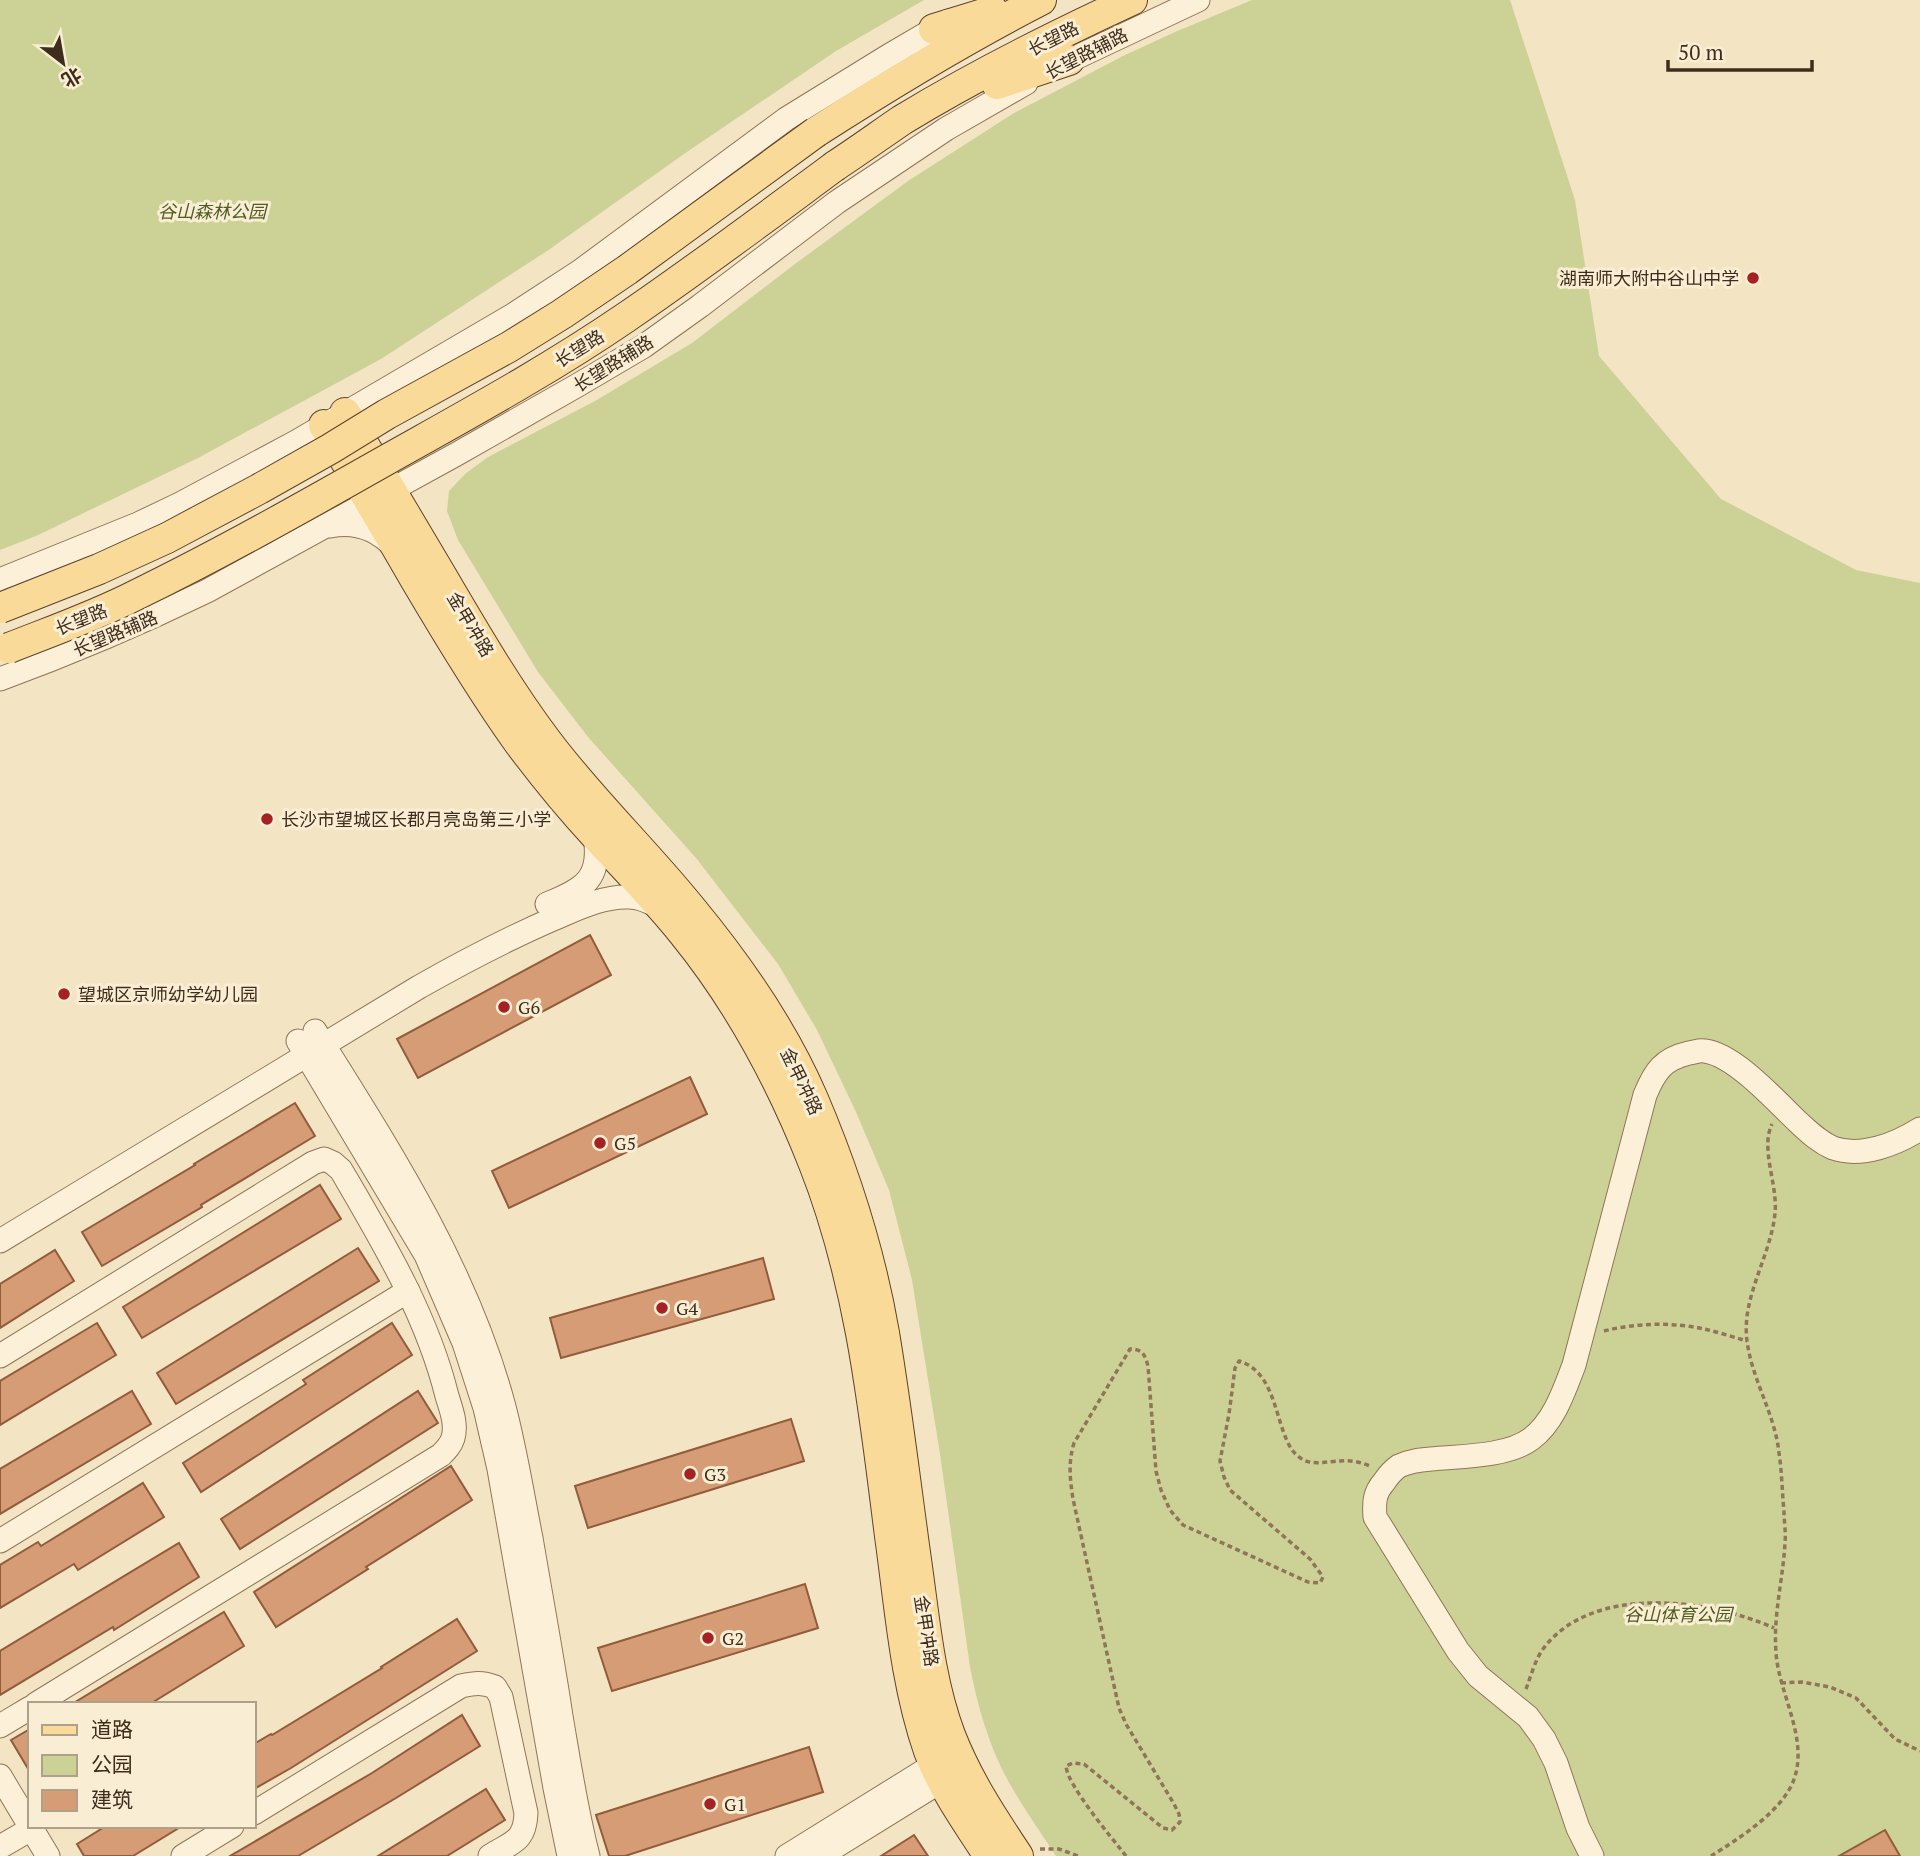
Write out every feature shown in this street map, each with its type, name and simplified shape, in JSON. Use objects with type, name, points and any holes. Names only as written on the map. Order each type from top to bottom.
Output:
[{"type":"main road","points":[[934,29],[1026,0]]},
{"type":"main road","points":[[0,608],[99,569],[167,538],[509,347],[627,270],[816,132],[978,32],[1041,0]]},
{"type":"main road","name":"长望路","points":[[4,650],[135,596],[314,501],[491,401],[624,319],[835,166],[902,121],[1037,46],[1132,0]]},
{"type":"main road","points":[[926,107],[1069,60]]},
{"type":"main road","name":"金甲冲路","points":[[335,419],[411,547],[460,655],[491,703],[559,794],[662,909],[714,973],[768,1058],[814,1164],[849,1273],[861,1326],[905,1647],[919,1717],[950,1766],[1029,1852]]},
{"type":"main road","name":"金甲冲路","points":[[411,547],[469,623],[546,741],[691,906],[733,962],[761,1003],[811,1094],[847,1188],[871,1269],[898,1426],[924,1621],[935,1682],[950,1734],[950,1766],[960,1812],[989,1856]]},
{"type":"street","points":[[0,580],[180,504],[335,419],[513,316],[579,272],[786,119],[934,29],[988,0]]},
{"type":"street","name":"长望路辅路","points":[[0,679],[150,620],[324,528],[578,385],[643,346],[837,202],[946,128],[1069,60],[1198,0]]},
{"type":"street","points":[[324,528],[339,525],[365,527],[388,541],[411,547],[413,505],[421,480],[433,467]]},
{"type":"street","points":[[0,1241],[310,1043],[408,975],[517,918],[574,893],[593,874],[598,852],[595,836]]},
{"type":"street","points":[[0,1223],[310,1043],[523,932],[598,901],[630,897],[662,909]]},
{"type":"street","points":[[310,1043],[426,1255],[448,1303],[485,1408],[499,1469],[569,1856]]},
{"type":"street","points":[[310,1043],[404,1177],[443,1248],[482,1339],[503,1403],[518,1465],[572,1785],[588,1856]]},
{"type":"street","points":[[1592,1856],[1578,1828],[1556,1763],[1544,1739],[1528,1717],[1478,1676],[1458,1651],[1384,1534],[1375,1517],[1374,1502],[1378,1489],[1399,1466],[1414,1461],[1516,1448],[1531,1439],[1544,1426],[1561,1399],[1574,1365],[1644,1095],[1653,1075],[1666,1061],[1703,1050],[1723,1056],[1817,1139],[1835,1149],[1856,1151],[1883,1147],[1920,1129]]},
{"type":"street","points":[[0,1356],[313,1163],[324,1159],[341,1170],[420,1315],[441,1372],[454,1424],[454,1436],[441,1455],[39,1702]]},
{"type":"street","points":[[0,1541],[408,1291]]},
{"type":"street","points":[[256,1812],[461,1686],[483,1683],[495,1687],[500,1697],[526,1813],[521,1836],[490,1856]]},
{"type":"street","points":[[0,1726],[28,1709]]},
{"type":"street","points":[[787,1856],[950,1766]]},
{"type":"street","points":[[820,1856],[950,1766]]},
{"type":"street","points":[[0,1776],[26,1832],[33,1856]]},
{"type":"street","points":[[0,1800],[48,1856]]},
{"type":"street","points":[[183,1856],[229,1828]]},
{"type":"street","points":[[0,1847],[26,1832]]},
{"type":"path","points":[[1711,1856],[1733,1843],[1764,1818],[1782,1799],[1793,1782],[1798,1761],[1797,1741],[1776,1656],[1774,1628],[1786,1542],[1779,1450],[1747,1341],[1747,1317],[1773,1232],[1776,1209],[1768,1133],[1774,1120],[1784,1109]]},
{"type":"path","points":[[1580,1339],[1608,1329],[1670,1325],[1702,1329],[1747,1341]]},
{"type":"path","points":[[1126,1856],[1067,1775],[1066,1766],[1073,1763],[1084,1764],[1163,1828],[1172,1830],[1180,1822],[1174,1804],[1119,1708],[1070,1475],[1070,1458],[1074,1443],[1130,1349],[1138,1349],[1144,1354],[1148,1366],[1156,1471],[1170,1510],[1183,1525],[1308,1582],[1320,1583],[1323,1577],[1310,1559],[1230,1490],[1224,1477],[1220,1461],[1234,1368],[1239,1361],[1249,1364],[1269,1389],[1291,1449],[1302,1460],[1321,1463],[1362,1462],[1390,1474]]},
{"type":"path","points":[[1518,1708],[1542,1651],[1558,1633],[1578,1620],[1614,1607],[1651,1602],[1687,1605],[1728,1612],[1774,1628]]},
{"type":"path","points":[[1781,1683],[1802,1682],[1830,1687],[1856,1698],[1895,1739],[1920,1751]]},
{"type":"path","points":[[1029,1852],[1059,1849],[1078,1856]]},
{"type":"green space","name":"谷山森林公园","points":[[0,0],[924,0],[836,51],[547,251],[381,359],[198,458],[36,536],[0,550]]},
{"type":"green space","name":"谷山体育公园","points":[[1252,0],[1510,0],[1575,200],[1599,356],[1721,499],[1856,570],[1920,583],[1920,1856],[1056,1856],[1004,1772],[981,1713],[970,1667],[912,1280],[889,1190],[856,1112],[817,1030],[778,964],[696,858],[588,737],[538,672],[458,540],[447,511],[449,491],[465,474],[488,457],[595,401],[692,343],[908,181],[1014,113],[1123,56]]},
{"type":"building","name":"G6","points":[[590,935],[611,975],[418,1078],[397,1039]]},
{"type":"building","name":"G5","points":[[690,1077],[707,1114],[509,1208],[492,1171]]},
{"type":"building","points":[[295,1103],[315,1136],[102,1266],[82,1232]]},
{"type":"building","points":[[320,1185],[341,1219],[142,1338],[123,1307]]},
{"type":"building","points":[[358,1248],[379,1281],[176,1404],[157,1373]]},
{"type":"building","points":[[55,1250],[74,1281],[0,1328],[0,1284]]},
{"type":"building","name":"G4","points":[[763,1258],[774,1299],[561,1358],[550,1318]]},
{"type":"building","points":[[97,1323],[116,1355],[0,1425],[0,1381]]},
{"type":"building","points":[[392,1323],[412,1355],[201,1492],[183,1463],[306,1384],[303,1380]]},
{"type":"building","points":[[132,1391],[151,1424],[0,1514],[0,1469]]},
{"type":"building","points":[[418,1391],[438,1423],[240,1549],[221,1519]]},
{"type":"building","name":"G3","points":[[791,1419],[804,1461],[588,1528],[575,1486]]},
{"type":"building","points":[[451,1466],[472,1500],[276,1627],[254,1592]]},
{"type":"building","points":[[143,1483],[164,1517],[78,1570],[74,1564],[0,1608],[0,1565],[38,1542],[41,1546]]},
{"type":"building","points":[[179,1543],[199,1577],[114,1630],[113,1627],[0,1695],[0,1651]]},
{"type":"building","name":"G2","points":[[805,1584],[818,1628],[612,1691],[598,1648]]},
{"type":"building","points":[[224,1612],[244,1646],[153,1702],[75,1702]]},
{"type":"building","points":[[457,1619],[477,1651],[256,1788],[256,1743]]},
{"type":"building","points":[[462,1715],[480,1746],[396,1798],[298,1856],[230,1856],[372,1773]]},
{"type":"building","points":[[28,1730],[28,1769],[11,1740]]},
{"type":"building","name":"G1","points":[[809,1747],[823,1792],[625,1856],[609,1856],[596,1815]]},
{"type":"building","points":[[486,1789],[505,1820],[447,1856],[378,1856]]},
{"type":"building","points":[[103,1828],[179,1828],[133,1856],[84,1856],[77,1844]]},
{"type":"building","points":[[1885,1830],[1900,1856],[1839,1856]]},
{"type":"building","points":[[914,1835],[928,1856],[881,1856]]},
{"type":"place","name":"湖南师大附中谷山中学","points":[[1753,278]]},
{"type":"place","name":"长沙市望城区长郡月亮岛第三小学","points":[[267,819]]},
{"type":"place","name":"望城区京师幼学幼儿园","points":[[64,994]]},
{"type":"place","name":"G6","points":[[504,1007]]},
{"type":"place","name":"G5","points":[[600,1143]]},
{"type":"place","name":"G4","points":[[662,1308]]},
{"type":"place","name":"G3","points":[[690,1474]]},
{"type":"place","name":"G2","points":[[708,1638]]},
{"type":"place","name":"G1","points":[[710,1804]]}]
